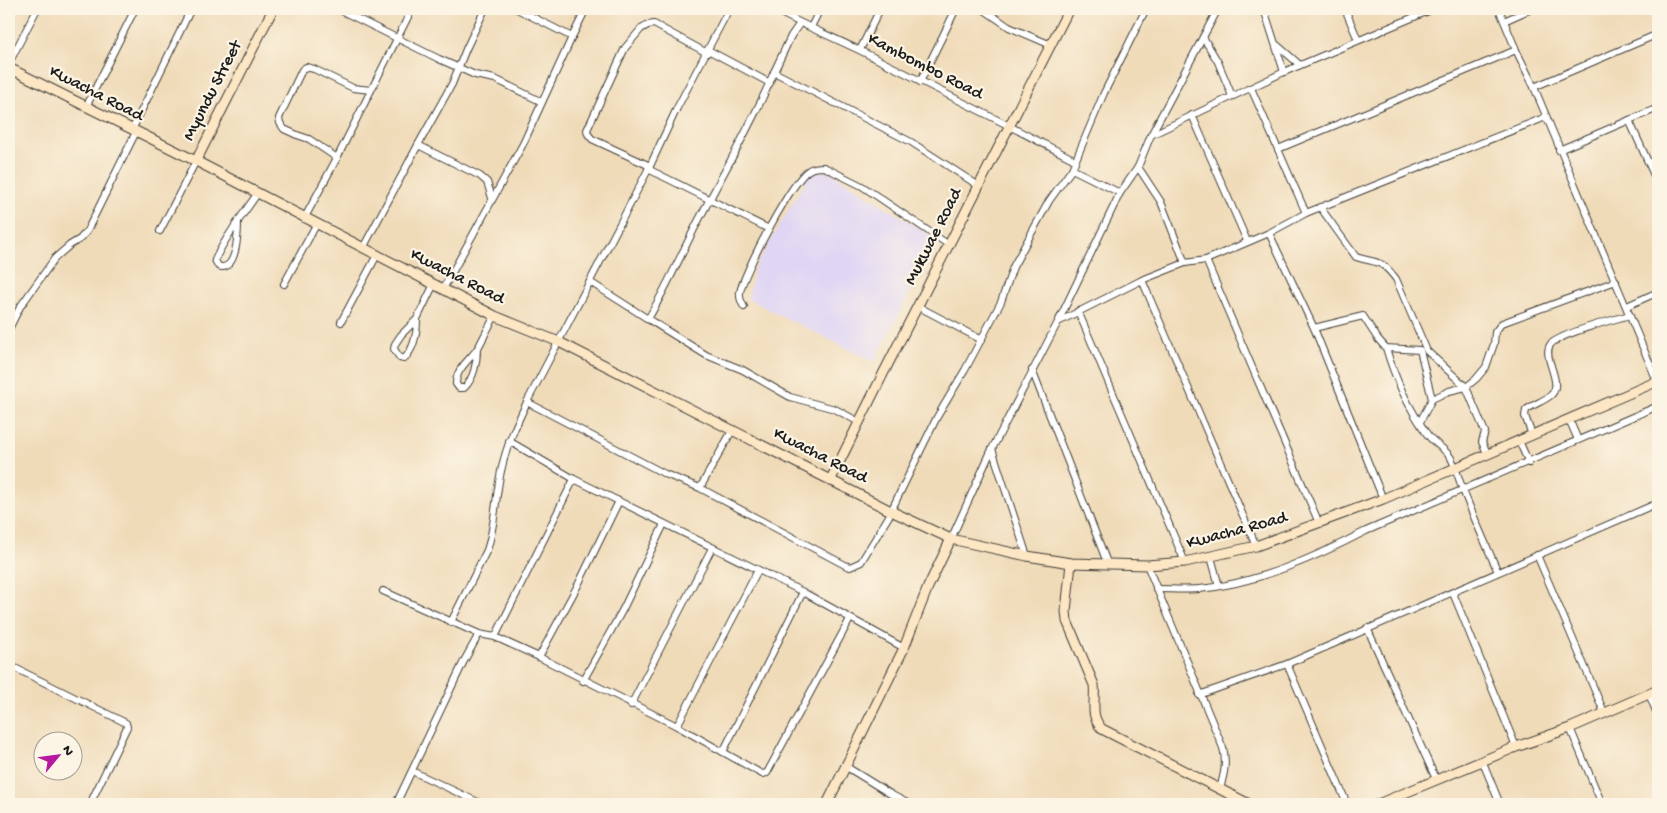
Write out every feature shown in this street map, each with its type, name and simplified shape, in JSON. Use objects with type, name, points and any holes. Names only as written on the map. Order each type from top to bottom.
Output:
[{"type":"main road","name":"Myundu Street","points":[[196,161],[273,9]]},
{"type":"main road","name":"Mukwae Road","points":[[830,481],[1069,9]]},
{"type":"main road","name":"Kwacha Road","points":[[9,68],[196,161],[316,225],[495,316],[558,342],[734,429],[830,481],[892,511],[951,538],[1027,556],[1071,563],[1146,565],[1184,562],[1256,546],[1383,499],[1658,381]]},
{"type":"main road","points":[[827,804],[904,648],[928,587],[951,538]]},
{"type":"main road","points":[[1071,563],[1066,611],[1073,635],[1094,685],[1093,715],[1096,723],[1102,729],[1220,789],[1236,802],[1249,804]]},
{"type":"main road","points":[[1378,804],[1397,801],[1436,779],[1516,746],[1570,728],[1658,690]]},
{"type":"street","points":[[9,63],[37,9]]},
{"type":"street","points":[[86,107],[135,9]]},
{"type":"street","points":[[9,329],[20,307],[55,258],[70,244],[80,239],[87,231],[191,9]]},
{"type":"street","points":[[338,9],[398,37],[439,59],[475,75],[495,79],[542,102]]},
{"type":"street","points":[[304,218],[337,158],[412,9]]},
{"type":"street","points":[[363,248],[452,84],[485,9]]},
{"type":"street","points":[[517,9],[572,37]]},
{"type":"street","points":[[444,289],[523,144],[586,9]]},
{"type":"street","points":[[452,622],[491,538],[501,468],[509,441],[527,402],[649,168],[677,108],[729,9]]},
{"type":"street","name":"Kambombo Road","points":[[773,9],[860,50],[1076,160]]},
{"type":"street","points":[[811,27],[820,9]]},
{"type":"street","points":[[860,50],[880,9]]},
{"type":"street","points":[[920,82],[956,9]]},
{"type":"street","points":[[983,9],[1009,27],[1051,45]]},
{"type":"street","points":[[527,402],[658,471],[700,488],[850,567],[861,562],[892,511],[937,417],[1002,302],[1012,267],[1049,201],[1072,169],[1104,93],[1146,9]]},
{"type":"street","points":[[951,538],[992,449],[1058,322],[1120,193],[1138,167],[1151,135],[1218,9]]},
{"type":"street","points":[[1264,9],[1284,72]]},
{"type":"street","points":[[1345,9],[1358,40]]},
{"type":"street","points":[[1151,135],[1284,72],[1433,9]]},
{"type":"street","points":[[1499,9],[1534,87],[1658,381]]},
{"type":"street","points":[[1504,21],[1532,9]]},
{"type":"street","points":[[648,319],[665,290],[710,198],[746,131],[791,36],[800,23]]},
{"type":"street","points":[[769,230],[592,139],[587,130],[625,48],[641,29],[648,25],[654,24],[770,83]]},
{"type":"street","points":[[1534,87],[1658,34]]},
{"type":"street","points":[[1203,37],[1218,62],[1232,96]]},
{"type":"street","points":[[1276,44],[1300,65]]},
{"type":"street","points":[[1278,149],[1516,50]]},
{"type":"street","points":[[337,158],[309,139],[284,129],[280,124],[279,118],[302,70],[306,67],[314,69],[353,88],[371,90]]},
{"type":"street","points":[[774,72],[911,142],[979,186]]},
{"type":"street","points":[[1251,88],[1306,213]]},
{"type":"street","points":[[1559,150],[1658,108]]},
{"type":"street","points":[[1192,115],[1247,242]]},
{"type":"street","points":[[1058,322],[1142,280],[1185,263],[1206,260],[1269,233],[1320,207],[1546,117]]},
{"type":"street","points":[[1629,120],[1658,184]]},
{"type":"street","points":[[418,144],[480,176],[487,182],[492,198]]},
{"type":"street","points":[[160,231],[196,161]]},
{"type":"street","points":[[744,307],[740,301],[740,293],[748,272],[779,210],[809,170],[824,167],[862,186],[949,245]]},
{"type":"street","points":[[1138,167],[1161,202],[1185,263]]},
{"type":"street","points":[[1072,169],[1120,193]]},
{"type":"street","points":[[238,221],[239,241],[232,260],[226,266],[218,266],[215,260],[238,221],[257,194]]},
{"type":"street","points":[[1320,207],[1356,257],[1378,262],[1388,269],[1396,279],[1424,351],[1432,399],[1420,422]]},
{"type":"street","points":[[284,284],[316,225]]},
{"type":"street","points":[[1269,233],[1314,328],[1383,499]]},
{"type":"street","points":[[341,322],[376,255]]},
{"type":"street","points":[[1206,260],[1318,523]]},
{"type":"street","points":[[1142,280],[1256,546]]},
{"type":"street","points":[[1432,399],[1449,391],[1466,387],[1476,378],[1486,367],[1494,344],[1495,332],[1502,323],[1616,281]]},
{"type":"street","points":[[590,282],[706,355],[743,370],[790,397],[834,408],[859,422]]},
{"type":"street","points":[[417,318],[417,332],[414,344],[404,359],[400,358],[394,349],[395,344],[417,318],[434,284]]},
{"type":"street","points":[[1627,306],[1658,292]]},
{"type":"street","points":[[917,306],[982,340]]},
{"type":"street","points":[[1078,311],[1184,562]]},
{"type":"street","points":[[1532,436],[1525,416],[1526,410],[1553,393],[1555,388],[1555,380],[1547,351],[1551,343],[1563,336],[1630,315]]},
{"type":"street","points":[[477,349],[475,365],[468,384],[464,388],[460,388],[456,384],[456,378],[464,364],[477,349],[495,316]]},
{"type":"street","points":[[1314,328],[1363,316],[1386,348],[1401,391],[1409,407],[1427,434],[1448,454],[1455,467],[1463,491],[1498,572]]},
{"type":"street","points":[[1386,348],[1424,351],[1466,387],[1485,432],[1482,442],[1488,455]]},
{"type":"street","points":[[1032,370],[1108,565]]},
{"type":"street","points":[[1156,589],[1199,589],[1219,586],[1290,566],[1344,543],[1366,531],[1529,463],[1658,406]]},
{"type":"street","points":[[1569,419],[1578,440]]},
{"type":"street","points":[[700,488],[734,429]]},
{"type":"street","points":[[509,441],[574,479],[803,592],[904,648]]},
{"type":"street","points":[[1519,441],[1529,463]]},
{"type":"street","points":[[992,449],[1027,556]]},
{"type":"street","points":[[495,638],[574,479]]},
{"type":"street","points":[[539,658],[578,585],[619,501]]},
{"type":"street","points":[[1199,695],[1287,664],[1658,503]]},
{"type":"street","points":[[583,680],[623,609],[664,524]]},
{"type":"street","points":[[632,705],[712,548]]},
{"type":"street","points":[[1537,555],[1604,712]]},
{"type":"street","points":[[1212,557],[1219,586]]},
{"type":"street","points":[[1146,565],[1199,695],[1223,748],[1226,759],[1220,789]]},
{"type":"street","points":[[677,726],[758,570]]},
{"type":"street","points":[[383,591],[478,634],[495,638],[539,658],[677,726],[762,774],[768,773],[850,619]]},
{"type":"street","points":[[723,752],[803,592]]},
{"type":"street","points":[[1452,593],[1516,746]]},
{"type":"street","points":[[1367,628],[1436,779]]},
{"type":"street","points":[[396,804],[478,634]]},
{"type":"street","points":[[1287,664],[1347,804]]},
{"type":"street","points":[[9,665],[126,723],[127,727],[90,804]]},
{"type":"street","points":[[1648,694],[1658,716]]},
{"type":"street","points":[[1570,728],[1602,804]]},
{"type":"street","points":[[1482,760],[1500,804]]},
{"type":"street","points":[[845,766],[892,796],[909,804]]},
{"type":"street","points":[[412,771],[482,804]]},
{"type":"shaded area","points":[[822,171],[832,173],[937,240],[874,362],[748,299],[754,269],[810,174]]}]
